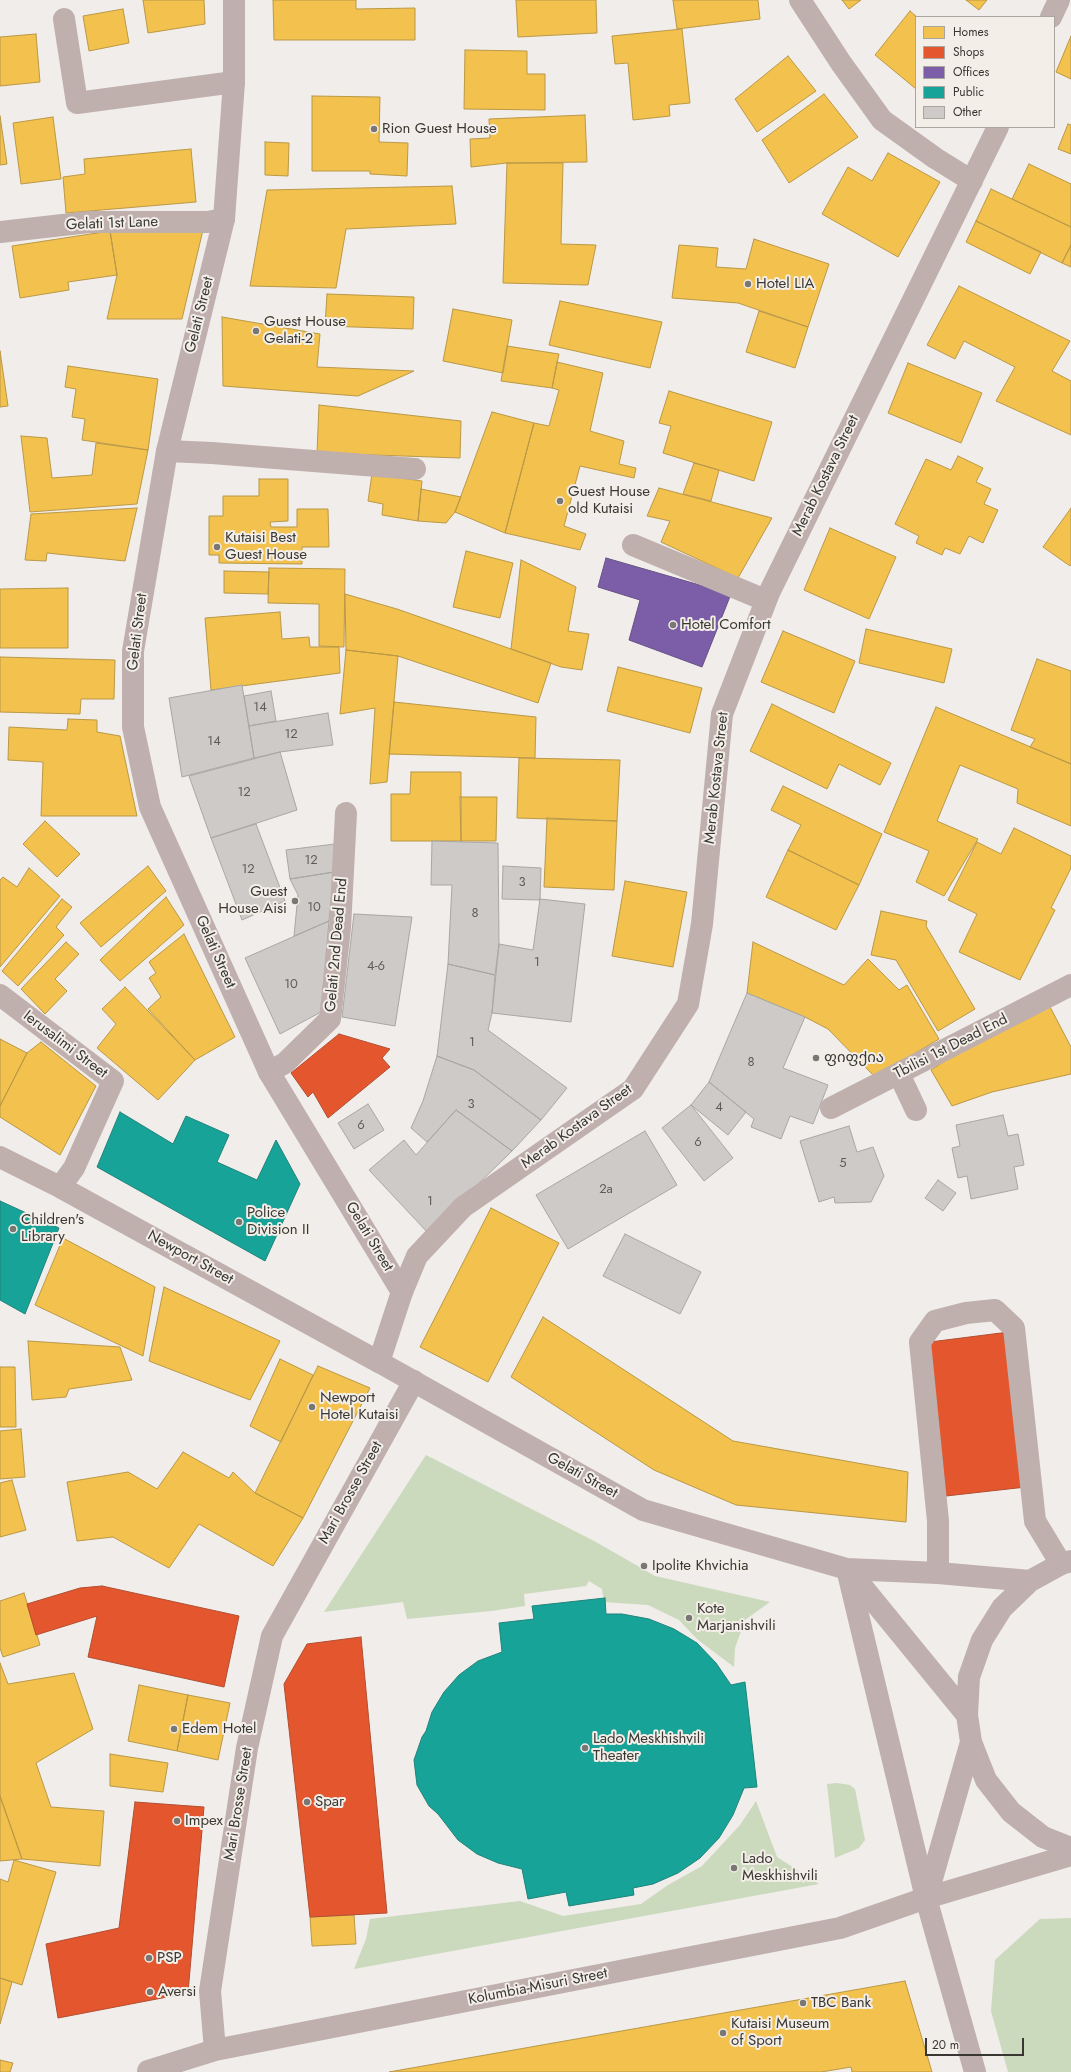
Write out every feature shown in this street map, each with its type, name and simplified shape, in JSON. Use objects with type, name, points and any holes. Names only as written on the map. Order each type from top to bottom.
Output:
[{"type":"main road","name":"Gelati Street","points":[[234,0],[234,82],[224,219],[167,452],[133,651],[133,727],[150,807],[269,1072],[402,1292]]},
{"type":"main road","points":[[379,1362],[402,1292]]},
{"type":"main road","name":"Gelati Street","points":[[379,1362],[643,1510],[847,1569],[938,1573],[1030,1581]]},
{"type":"main road","points":[[1066,1563],[1030,1581],[1002,1608],[982,1640],[970,1677],[967,1715],[972,1742],[986,1780],[1011,1812],[1043,1837],[1071,1848]]},
{"type":"main road","points":[[847,1569],[967,1715]]},
{"type":"main road","points":[[847,1569],[926,1898],[975,2072]]},
{"type":"main road","points":[[926,1898],[972,1742]]},
{"type":"street","points":[[800,0],[841,63],[882,120],[935,158],[972,181]]},
{"type":"street","points":[[1051,16],[1059,0]]},
{"type":"street","points":[[64,19],[77,103],[234,82]]},
{"type":"street","name":"Merab Kostava Street","points":[[402,1292],[418,1256],[463,1207],[633,1090],[688,1004],[702,924],[722,714],[766,600],[998,128]]},
{"type":"street","name":"Gelati 1st Lane","points":[[0,232],[89,222],[207,222],[224,219]]},
{"type":"street","points":[[167,452],[212,453],[415,469]]},
{"type":"street","points":[[633,545],[766,600]]},
{"type":"street","name":"Gelati 2nd Dead End","points":[[269,1072],[285,1063],[330,1019],[340,928],[346,813]]},
{"type":"street","name":"Tbilisi 1st Dead End","points":[[831,1108],[1071,986]]},
{"type":"street","name":"Ierusalimi Street","points":[[0,996],[113,1081],[74,1168],[60,1187]]},
{"type":"street","points":[[899,1074],[916,1110]]},
{"type":"street","name":"Newport Street","points":[[0,1157],[60,1187],[379,1362]]},
{"type":"street","points":[[938,1573],[938,1521],[920,1342],[936,1321],[966,1313],[995,1310],[1014,1328],[1035,1521],[1066,1563]]},
{"type":"street","name":"Mari Brosse Street","points":[[215,2050],[210,1991],[247,1748],[272,1636],[414,1381]]},
{"type":"street","name":"Kolumbia-Misuri Street","points":[[147,2072],[215,2050],[840,1928],[926,1898],[1071,1855]]},
{"type":"green space","points":[[426,1455],[596,1542],[655,1576],[770,1602],[745,1620],[735,1648],[734,1667],[697,1639],[679,1620],[648,1605],[604,1602],[602,1589],[589,1581],[586,1586],[524,1594],[525,1606],[491,1611],[407,1619],[403,1602],[324,1612]]},
{"type":"green space","points":[[837,1783],[850,1785],[855,1789],[865,1840],[859,1848],[835,1858],[827,1784]]},
{"type":"green space","points":[[756,1801],[777,1857],[819,1884],[354,1969],[366,1939],[370,1919],[520,1901],[563,1916],[641,1904],[668,1885],[702,1866],[740,1825]]},
{"type":"green space","points":[[1071,1918],[1071,2072],[1008,2072],[991,2011],[995,1960],[1040,1919]]},
{"type":"building: Homes","points":[[143,0],[204,0],[205,24],[148,33]]},
{"type":"building: Homes","points":[[273,0],[356,0],[356,9],[415,8],[415,40],[274,40]]},
{"type":"building: Homes","points":[[516,0],[596,0],[597,33],[518,37]]},
{"type":"building: Homes","points":[[673,0],[758,0],[760,19],[677,29]]},
{"type":"building: Homes","points":[[842,0],[861,0],[849,9]]},
{"type":"building: Homes","points":[[966,0],[987,0],[979,10]]},
{"type":"building: Homes","points":[[123,9],[129,43],[89,51],[83,16]]},
{"type":"building: Homes","points":[[910,11],[916,16],[915,88],[875,55]]},
{"type":"building: Homes","points":[[682,29],[690,103],[669,105],[670,116],[633,120],[628,63],[615,64],[612,36]]},
{"type":"building: Homes","points":[[36,34],[40,82],[0,86],[0,37]]},
{"type":"building: Homes","points":[[1071,36],[1071,79],[1056,72]]},
{"type":"building: Homes","points":[[465,50],[527,51],[527,74],[545,74],[545,110],[464,109]]},
{"type":"building: Homes","points":[[788,56],[816,91],[757,132],[735,99]]},
{"type":"building: Homes","points":[[824,94],[858,137],[789,183],[762,140]]},
{"type":"building: Homes","points":[[312,96],[380,97],[379,142],[408,143],[407,176],[370,174],[370,171],[312,171]]},
{"type":"building: Homes","points":[[585,115],[587,162],[507,163],[471,167],[470,139],[490,138],[489,119]]},
{"type":"building: Homes","points":[[0,116],[7,164],[0,165]]},
{"type":"building: Homes","points":[[53,117],[61,179],[21,184],[13,123]]},
{"type":"building: Homes","points":[[1068,124],[1071,125],[1071,154],[1058,149]]},
{"type":"building: Homes","points":[[265,142],[289,143],[288,176],[265,175]]},
{"type":"building: Homes","points":[[191,149],[196,202],[66,213],[63,177],[85,174],[84,159]]},
{"type":"building: Homes","points":[[888,153],[940,182],[898,257],[822,214],[848,167],[872,181]]},
{"type":"building: Homes","points":[[507,163],[563,163],[561,244],[596,245],[588,285],[503,283]]},
{"type":"building: Homes","points":[[1029,164],[1071,184],[1071,227],[1012,199]]},
{"type":"building: Homes","points":[[452,186],[456,224],[346,229],[336,288],[250,286],[267,190]]},
{"type":"building: Homes","points":[[991,189],[1071,227],[1071,245],[1062,263],[976,221]]},
{"type":"building: Homes","points":[[976,221],[1041,252],[1030,274],[966,242]]},
{"type":"building: Homes","points":[[203,230],[182,319],[107,319],[117,275],[110,231]]},
{"type":"building: Homes","points":[[110,231],[117,275],[68,282],[69,290],[20,298],[12,246]]},
{"type":"building: Homes","name":"Hotel LIA","points":[[754,239],[829,264],[808,327],[738,303],[672,298],[679,245],[718,248],[716,267],[746,269]]},
{"type":"building: Homes","points":[[1071,245],[1071,267],[1062,263]]},
{"type":"building: Homes","points":[[959,286],[1070,341],[1052,371],[1071,381],[1071,435],[996,401],[1015,367],[964,341],[955,359],[927,345]]},
{"type":"building: Homes","points":[[327,294],[414,297],[413,329],[325,326]]},
{"type":"building: Homes","points":[[560,301],[662,322],[650,368],[549,345]]},
{"type":"building: Homes","points":[[453,309],[512,320],[503,373],[443,361]]},
{"type":"building: Homes","points":[[759,311],[808,327],[795,368],[746,352]]},
{"type":"building: Homes","points":[[222,317],[320,334],[317,367],[414,371],[358,396],[223,386]]},
{"type":"building: Homes","points":[[507,346],[559,354],[552,388],[501,381]]},
{"type":"building: Homes","points":[[0,351],[8,406],[0,407]]},
{"type":"building: Homes","points":[[557,362],[603,373],[590,431],[624,441],[619,464],[636,468],[634,478],[580,466],[564,526],[586,534],[580,550],[505,533],[534,423],[549,426],[559,390],[552,388]]},
{"type":"building: Homes","points":[[908,363],[982,393],[961,443],[888,413]]},
{"type":"building: Homes","points":[[68,366],[158,379],[148,450],[82,440],[85,419],[72,417],[76,389],[65,387]]},
{"type":"building: Homes","points":[[669,391],[772,422],[754,481],[663,453],[671,426],[659,423]]},
{"type":"building: Homes","points":[[319,405],[461,421],[460,458],[317,453]]},
{"type":"building: Homes","points":[[492,412],[534,423],[505,533],[455,512]]},
{"type":"building: Homes","points":[[21,436],[47,438],[52,478],[92,475],[96,443],[148,450],[137,504],[30,512]]},
{"type":"building: Homes","points":[[958,456],[983,468],[976,482],[991,489],[984,504],[998,510],[983,543],[969,536],[960,554],[945,548],[942,555],[916,543],[919,536],[895,524],[926,459],[951,470]]},
{"type":"building: Homes","points":[[694,463],[719,470],[711,501],[683,494]]},
{"type":"building: Homes","points":[[372,474],[422,481],[418,521],[382,515],[383,504],[368,501]]},
{"type":"building: Homes","points":[[259,479],[288,479],[288,521],[270,522],[271,527],[297,527],[297,509],[328,509],[329,547],[302,547],[302,564],[219,563],[219,555],[209,555],[209,516],[223,516],[223,496],[259,496]]},
{"type":"building: Homes","points":[[659,488],[772,518],[738,578],[661,542],[670,521],[647,516]]},
{"type":"building: Homes","points":[[421,489],[461,497],[455,512],[446,523],[418,521]]},
{"type":"building: Homes","points":[[137,508],[125,561],[47,553],[46,561],[25,560],[31,514]]},
{"type":"building: Homes","points":[[1071,508],[1071,564],[1070,566],[1043,547]]},
{"type":"building: Homes","points":[[830,528],[896,557],[869,619],[804,590]]},
{"type":"building: Homes","points":[[466,551],[513,563],[500,618],[453,607]]},
{"type":"building: Homes","points":[[521,560],[576,587],[568,631],[589,634],[582,670],[561,667],[511,649]]},
{"type":"building: Homes","points":[[269,568],[345,569],[344,647],[319,646],[319,604],[268,603]]},
{"type":"building: Homes","points":[[224,571],[269,572],[268,594],[224,593]]},
{"type":"building: Homes","points":[[68,588],[68,648],[0,648],[0,589]]},
{"type":"building: Homes","points":[[345,594],[397,609],[551,663],[538,703],[398,656],[346,650]]},
{"type":"building: Homes","points":[[280,612],[282,639],[309,637],[310,647],[339,647],[340,673],[211,690],[205,618]]},
{"type":"building: Homes","points":[[866,629],[952,649],[944,683],[859,663]]},
{"type":"building: Homes","points":[[783,631],[855,661],[834,713],[761,682]]},
{"type":"building: Homes","points":[[346,650],[398,656],[387,782],[370,784],[375,708],[340,714]]},
{"type":"building: Homes","points":[[0,657],[115,660],[114,699],[81,699],[80,714],[0,712]]},
{"type":"building: Homes","points":[[1037,659],[1071,671],[1071,764],[1030,747],[1035,739],[1011,730]]},
{"type":"building: Homes","points":[[618,667],[702,688],[690,733],[607,711]]},
{"type":"building: Homes","points":[[394,702],[536,717],[535,758],[389,754]]},
{"type":"building: Homes","points":[[772,704],[891,763],[880,785],[839,764],[827,789],[750,751]]},
{"type":"building: Homes","points":[[936,707],[1071,764],[1071,826],[1017,803],[1018,789],[960,765],[937,821],[978,839],[944,896],[916,882],[929,851],[884,832]]},
{"type":"building: Homes","points":[[68,719],[97,720],[97,732],[120,736],[137,816],[41,816],[43,762],[8,760],[9,727],[67,730]]},
{"type":"building: Homes","points":[[519,758],[620,760],[617,821],[517,818]]},
{"type":"building: Homes","points":[[411,772],[461,772],[461,841],[391,841],[391,794],[410,794]]},
{"type":"building: Homes","points":[[783,786],[882,834],[859,885],[788,850],[801,825],[771,810]]},
{"type":"building: Homes","points":[[460,797],[497,797],[496,841],[461,841]]},
{"type":"building: Homes","points":[[547,818],[617,821],[614,890],[544,887]]},
{"type":"building: Homes","points":[[45,821],[80,854],[57,877],[23,844]]},
{"type":"building: Homes","points":[[1014,828],[1071,856],[1071,868],[1051,908],[1055,910],[1020,980],[959,952],[977,914],[948,900],[977,842],[1001,854]]},
{"type":"building: Homes","points":[[788,850],[859,885],[836,930],[766,897]]},
{"type":"building: Homes","points":[[148,866],[166,891],[101,947],[80,923]]},
{"type":"building: Homes","points":[[29,868],[60,896],[0,967],[0,880],[3,877],[17,887]]},
{"type":"building: Homes","points":[[625,881],[687,892],[673,967],[612,956]]},
{"type":"building: Homes","points":[[166,897],[184,925],[120,981],[100,960]]},
{"type":"building: Homes","points":[[62,899],[72,907],[56,927],[64,935],[18,986],[2,971]]},
{"type":"building: Homes","points":[[881,911],[927,921],[926,926],[975,1009],[938,1031],[896,960],[871,955]]},
{"type":"building: Homes","points":[[184,934],[235,1037],[195,1060],[148,1009],[161,997],[149,978],[156,973],[149,962]]},
{"type":"building: Homes","points":[[66,942],[79,954],[55,979],[67,991],[45,1014],[21,989]]},
{"type":"building: Homes","points":[[753,942],[844,985],[868,959],[899,990],[907,985],[939,1039],[875,1077],[828,1029],[805,1017],[747,993]]},
{"type":"building: Homes","points":[[125,987],[195,1060],[158,1100],[97,1048],[116,1024],[102,1009]]},
{"type":"building: Homes","points":[[1048,1003],[1071,1047],[1071,1074],[992,1092],[952,1106],[931,1070],[965,1048]]},
{"type":"building: Homes","points":[[0,1039],[27,1053],[0,1106]]},
{"type":"building: Homes","points":[[41,1042],[96,1086],[60,1155],[0,1117],[0,1106],[27,1053]]},
{"type":"building: Homes","points":[[491,1208],[559,1243],[488,1382],[420,1347]]},
{"type":"building: Homes","points":[[63,1238],[155,1287],[143,1356],[35,1305]]},
{"type":"building: Homes","points":[[164,1287],[280,1341],[250,1400],[149,1361]]},
{"type":"building: Homes","points":[[543,1317],[733,1441],[908,1472],[906,1522],[736,1505],[654,1470],[511,1377]]},
{"type":"building: Homes","points":[[28,1341],[120,1347],[132,1380],[69,1389],[66,1397],[32,1400]]},
{"type":"building: Homes","points":[[280,1359],[313,1375],[281,1442],[250,1426]]},
{"type":"building: Homes","points":[[318,1366],[370,1388],[303,1518],[255,1493]]},
{"type":"building: Homes","points":[[0,1367],[15,1367],[16,1427],[0,1427]]},
{"type":"building: Homes","points":[[21,1429],[25,1477],[0,1479],[0,1431]]},
{"type":"building: Homes","points":[[183,1452],[229,1478],[233,1472],[255,1493],[303,1518],[273,1566],[199,1524],[169,1568],[113,1537],[77,1541],[67,1482],[128,1472],[157,1489]]},
{"type":"building: Homes","points":[[12,1480],[26,1530],[0,1537],[0,1483]]},
{"type":"building: Homes","points":[[24,1593],[40,1645],[3,1657],[0,1648],[0,1601]]},
{"type":"building: Homes","points":[[0,1663],[8,1684],[74,1673],[93,1729],[36,1763],[51,1807],[104,1811],[100,1866],[22,1859],[0,1796]]},
{"type":"building: Homes","points":[[139,1685],[188,1695],[177,1751],[128,1741]]},
{"type":"building: Homes","points":[[188,1695],[230,1703],[218,1760],[177,1751]]},
{"type":"building: Homes","points":[[110,1754],[168,1763],[163,1792],[110,1786]]},
{"type":"building: Homes","points":[[0,1796],[22,1859],[0,1861]]},
{"type":"building: Homes","points":[[14,1860],[56,1872],[22,1985],[0,1978],[0,1879],[8,1882]]},
{"type":"building: Homes","points":[[354,1915],[356,1944],[312,1946],[310,1917]]},
{"type":"building: Homes","points":[[0,1978],[12,1982],[0,2024]]},
{"type":"building: Homes","points":[[905,1981],[932,2072],[852,2072],[851,2067],[821,2072],[389,2072]]},
{"type":"building: Homes","points":[[0,2060],[13,2063],[10,2072],[0,2072]]},
{"type":"building: Shops","points":[[339,1034],[390,1049],[382,1058],[390,1067],[328,1118],[313,1092],[308,1097],[291,1073]]},
{"type":"building: Shops","points":[[1009,1332],[1026,1487],[946,1496],[930,1342]]},
{"type":"building: Shops","points":[[102,1586],[239,1616],[224,1687],[88,1657],[97,1616],[36,1635],[27,1604],[80,1588]]},
{"type":"building: Shops","points":[[361,1637],[387,1913],[310,1917],[284,1684],[307,1644]]},
{"type":"building: Shops","points":[[135,1802],[204,1807],[188,1993],[58,2018],[46,1944],[119,1928]]},
{"type":"building: Offices","points":[[606,558],[731,594],[702,667],[629,640],[640,600],[598,587]]},
{"type":"building: Public","name":"Police Division II","points":[[120,1112],[173,1144],[186,1116],[229,1135],[217,1162],[257,1180],[276,1140],[300,1184],[265,1261],[97,1167]]},
{"type":"building: Public","points":[[0,1201],[59,1228],[25,1314],[0,1300]]},
{"type":"building: Public","name":"Lado Meskhishvili Theater","points":[[605,1598],[606,1614],[622,1614],[649,1619],[674,1629],[697,1643],[716,1663],[731,1685],[745,1682],[757,1787],[744,1788],[733,1815],[719,1838],[700,1858],[678,1873],[653,1884],[633,1888],[634,1895],[569,1906],[566,1892],[528,1899],[522,1869],[498,1863],[477,1854],[458,1840],[438,1814],[429,1806],[417,1785],[414,1760],[432,1712],[444,1692],[459,1675],[478,1661],[502,1652],[499,1623],[534,1619],[532,1606]]},
{"type":"building: Other","points":[[242,685],[254,758],[182,777],[169,698]]},
{"type":"building: Other","points":[[271,691],[276,721],[249,726],[244,696]]},
{"type":"building: Other","points":[[328,713],[333,745],[280,752],[254,758],[249,726]]},
{"type":"building: Other","points":[[280,752],[297,810],[211,838],[189,776]]},
{"type":"building: Other","points":[[256,824],[285,901],[242,920],[211,838]]},
{"type":"building: Other","points":[[432,841],[498,843],[499,944],[495,975],[448,964],[452,885],[431,885]]},
{"type":"building: Other","points":[[335,844],[334,872],[290,879],[286,850]]},
{"type":"building: Other","points":[[503,866],[541,868],[540,900],[502,899]]},
{"type":"building: Other","points":[[334,872],[329,921],[294,936],[298,895],[290,879]]},
{"type":"building: Other","points":[[540,899],[585,904],[571,1022],[492,1013],[499,944],[533,950]]},
{"type":"building: Other","points":[[354,914],[412,917],[395,1026],[342,1017]]},
{"type":"building: Other","points":[[329,921],[321,1012],[280,1034],[245,958]]},
{"type":"building: Other","points":[[448,964],[495,975],[492,1013],[488,1030],[567,1088],[541,1120],[474,1070],[437,1056]]},
{"type":"building: Other","points":[[747,993],[805,1017],[783,1068],[828,1085],[813,1124],[790,1116],[781,1139],[751,1127],[754,1119],[709,1082]]},
{"type":"building: Other","points":[[437,1056],[474,1070],[541,1120],[512,1151],[456,1110],[427,1142],[411,1128],[423,1101]]},
{"type":"building: Other","points":[[709,1082],[746,1112],[728,1135],[691,1105]]},
{"type":"building: Other","points":[[368,1104],[384,1130],[354,1149],[338,1123]]},
{"type":"building: Other","points":[[691,1105],[733,1158],[704,1181],[662,1128]]},
{"type":"building: Other","points":[[456,1110],[512,1151],[428,1233],[369,1170],[404,1140],[416,1155]]},
{"type":"building: Other","points":[[1003,1115],[1008,1136],[1018,1134],[1024,1165],[1014,1167],[1018,1189],[971,1199],[967,1176],[958,1178],[952,1148],[960,1146],[956,1125]]},
{"type":"building: Other","points":[[849,1126],[857,1152],[873,1147],[884,1176],[871,1202],[835,1203],[834,1197],[819,1202],[800,1141]]},
{"type":"building: Other","points":[[645,1131],[677,1185],[568,1249],[536,1195]]},
{"type":"building: Other","points":[[938,1180],[956,1193],[943,1211],[925,1198]]},
{"type":"building: Other","points":[[625,1234],[701,1272],[680,1314],[603,1276]]},
{"type":"place","name":"Rion Guest House","points":[[374,129]]},
{"type":"place","name":"Hotel LIA","points":[[748,284]]},
{"type":"place","name":"Guest House Gelati-2","points":[[256,331]]},
{"type":"place","name":"Guest House old Kutaisi","points":[[560,501]]},
{"type":"place","name":"Kutaisi Best Guest House","points":[[217,547]]},
{"type":"place","name":"Hotel Comfort","points":[[673,625]]},
{"type":"place","name":"Guest House Aisi","points":[[295,901]]},
{"type":"place","name":"ფიფქია","points":[[816,1058]]},
{"type":"place","name":"Police Division II","points":[[239,1222]]},
{"type":"place","name":"Children's Library","points":[[13,1229]]},
{"type":"place","name":"Newport Hotel Kutaisi","points":[[312,1407]]},
{"type":"place","name":"Ipolite Khvichia","points":[[644,1566]]},
{"type":"place","name":"Kote Marjanishvili","points":[[689,1618]]},
{"type":"place","name":"Edem Hotel","points":[[174,1729]]},
{"type":"place","name":"Lado Meskhishvili Theater","points":[[585,1748]]},
{"type":"place","name":"Spar","points":[[307,1802]]},
{"type":"place","name":"Impex","points":[[177,1821]]},
{"type":"place","name":"Lado Meskhishvili","points":[[734,1868]]},
{"type":"place","name":"PSP","points":[[149,1958]]},
{"type":"place","name":"Aversi","points":[[150,1992]]},
{"type":"place","name":"TBC Bank","points":[[803,2003]]},
{"type":"place","name":"Kutaisi Museum of Sport","points":[[723,2033]]}]
